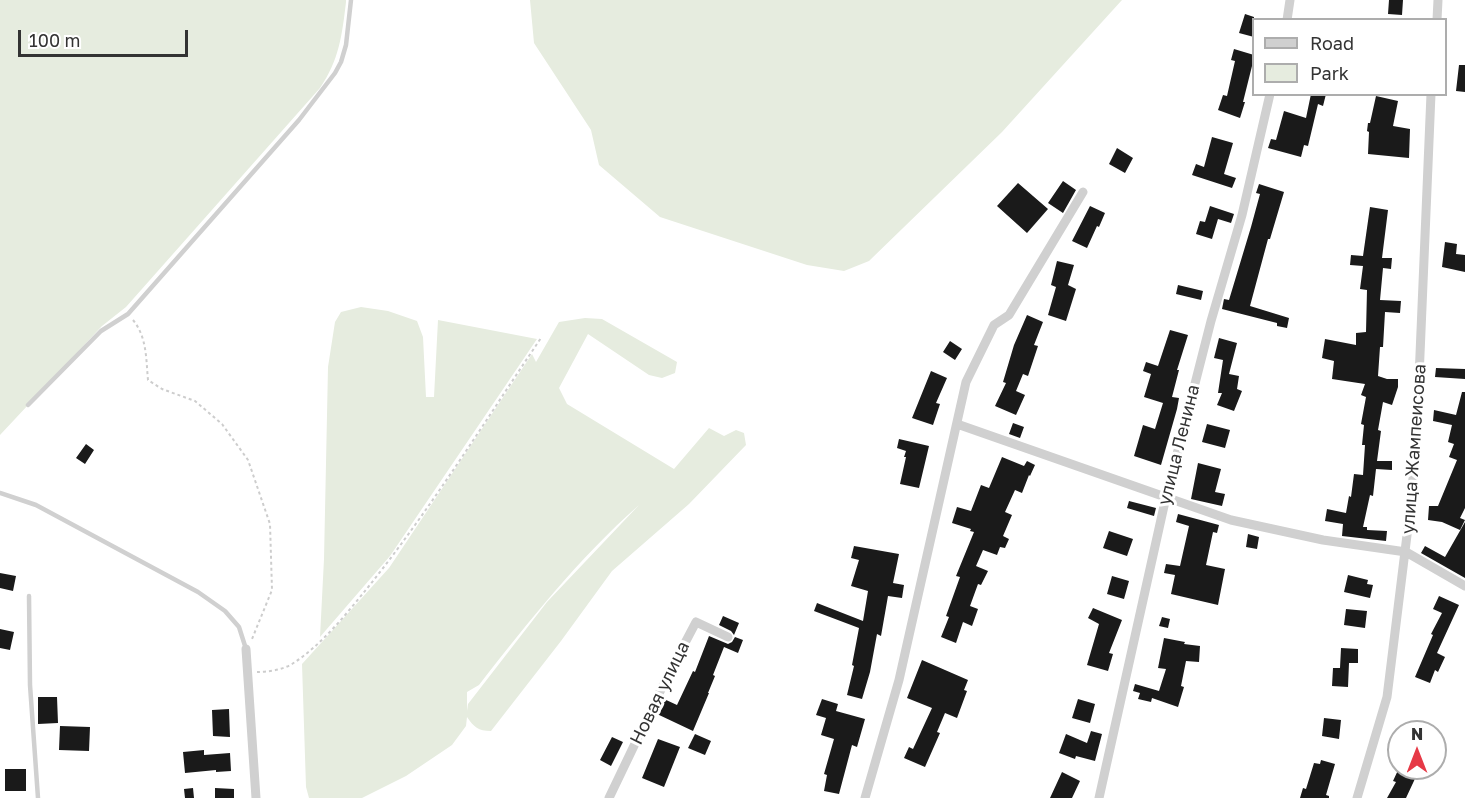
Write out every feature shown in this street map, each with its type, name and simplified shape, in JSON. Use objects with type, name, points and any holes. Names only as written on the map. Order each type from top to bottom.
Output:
[{"type":"street","points":[[1287,18],[1290,0]]},
{"type":"street","points":[[1437,18],[1438,0]]},
{"type":"street","name":"улица Ленина","points":[[1099,798],[1166,497],[1211,321],[1242,215],[1270,96]]},
{"type":"street","name":"улица Жампеисова","points":[[1357,798],[1387,698],[1406,552],[1416,450],[1431,96]]},
{"type":"street","points":[[865,798],[899,680],[966,382],[994,325],[1009,315],[1083,192]]},
{"type":"street","points":[[957,424],[1231,520],[1323,540],[1406,552],[1465,586]]},
{"type":"street","name":"Новая улица","points":[[614,797],[667,677],[696,622],[728,637]]},
{"type":"street","points":[[246,649],[256,798]]},
{"type":"lane","points":[[28,405],[101,331],[128,314],[299,120],[335,74],[341,62],[346,45],[351,0]]},
{"type":"lane","points":[[0,493],[36,504],[198,592],[225,611],[239,627],[246,649]]},
{"type":"lane","points":[[29,596],[30,685],[38,798]]},
{"type":"path","points":[[128,314],[140,329],[145,342],[148,380],[162,389],[195,401],[222,424],[248,459],[270,524],[272,590],[246,649]]},
{"type":"path","points":[[248,672],[268,672],[291,664],[316,644],[350,610],[399,548],[541,338]]},
{"type":"green space","points":[[0,0],[346,0],[346,2],[339,47],[332,68],[320,88],[126,307],[102,326],[0,435]]},
{"type":"green space","points":[[530,0],[1122,0],[1002,132],[869,261],[844,271],[807,265],[660,217],[599,165],[591,130],[534,43]]},
{"type":"green space","points":[[361,307],[388,311],[417,321],[423,337],[426,397],[434,397],[438,320],[537,339],[390,556],[320,637],[328,367],[335,322],[341,312]]},
{"type":"green space","points":[[585,318],[602,319],[677,362],[675,373],[662,378],[649,375],[588,334],[559,388],[567,404],[674,469],[709,428],[724,436],[736,430],[744,433],[746,445],[689,504],[612,571],[491,731],[477,728],[467,717],[466,726],[452,745],[406,776],[362,798],[309,798],[306,787],[302,664],[389,568],[532,354],[536,362],[559,322]],"holes":[[[639,505],[547,602],[468,704],[467,711],[467,692],[479,685],[536,614],[575,569]]]},
{"type":"building","points":[[1389,0],[1403,0],[1402,15],[1388,14]]},
{"type":"building","points":[[1245,14],[1254,17],[1252,18],[1252,36],[1239,33]]},
{"type":"building","points":[[1234,49],[1252,54],[1252,66],[1240,118],[1218,110],[1223,95],[1227,96],[1235,61],[1231,60]]},
{"type":"building","points":[[1459,65],[1465,65],[1465,92],[1456,91]]},
{"type":"building","points":[[1311,96],[1326,96],[1323,106],[1318,104],[1308,146],[1304,145],[1301,157],[1268,148],[1271,139],[1276,140],[1284,111],[1306,118]]},
{"type":"building","points":[[1376,96],[1398,101],[1393,126],[1410,129],[1409,158],[1368,154],[1368,123],[1370,123]]},
{"type":"building","points":[[1212,137],[1233,143],[1224,174],[1236,178],[1232,188],[1192,175],[1196,164],[1204,167]]},
{"type":"building","points":[[1117,148],[1133,158],[1125,173],[1109,164]]},
{"type":"building","points":[[1063,181],[1076,190],[1063,213],[1048,203]]},
{"type":"building","points":[[1018,183],[1048,209],[1027,233],[997,206]]},
{"type":"building","points":[[1259,184],[1284,192],[1270,239],[1268,239],[1250,306],[1289,318],[1287,328],[1277,326],[1277,323],[1222,309],[1224,299],[1229,300],[1251,227],[1260,194],[1256,193]]},
{"type":"building","points":[[1090,206],[1105,213],[1087,248],[1072,241]]},
{"type":"building","points":[[1210,206],[1234,214],[1231,223],[1218,219],[1212,239],[1196,234],[1200,221],[1205,222]]},
{"type":"building","points":[[1370,207],[1388,210],[1382,258],[1392,258],[1391,269],[1383,268],[1380,300],[1401,301],[1400,313],[1385,312],[1383,347],[1380,347],[1378,376],[1398,379],[1392,405],[1383,402],[1378,430],[1381,431],[1377,461],[1392,461],[1392,470],[1376,469],[1373,496],[1370,495],[1363,527],[1367,527],[1367,530],[1387,531],[1386,541],[1342,536],[1343,524],[1325,521],[1327,509],[1346,513],[1354,474],[1363,475],[1365,445],[1362,445],[1364,425],[1361,424],[1366,397],[1361,395],[1365,384],[1332,379],[1334,361],[1322,358],[1325,339],[1356,345],[1356,333],[1366,332],[1367,290],[1360,289],[1363,266],[1350,265],[1351,255],[1363,256]]},
{"type":"building","points":[[1445,242],[1457,244],[1456,254],[1465,255],[1465,272],[1442,267]]},
{"type":"building","points":[[1057,261],[1074,265],[1068,285],[1076,289],[1066,321],[1048,315],[1056,287],[1051,285]]},
{"type":"building","points":[[1178,285],[1203,291],[1201,300],[1176,294]]},
{"type":"building","points":[[1027,315],[1043,322],[1034,345],[1038,346],[1028,376],[1023,374],[1016,391],[1025,395],[1016,415],[995,406],[1006,383],[1003,382],[1014,345]]},
{"type":"building","points":[[1170,330],[1188,335],[1177,370],[1179,370],[1172,397],[1179,398],[1177,409],[1161,465],[1134,456],[1143,425],[1155,429],[1163,403],[1144,397],[1151,374],[1143,371],[1146,362],[1158,366]]},
{"type":"building","points":[[1219,338],[1237,343],[1229,374],[1239,376],[1237,389],[1242,391],[1234,411],[1217,405],[1222,393],[1218,393],[1223,360],[1214,358]]},
{"type":"building","points":[[950,341],[962,349],[955,360],[943,352]]},
{"type":"building","points":[[1436,368],[1465,369],[1465,379],[1435,377]]},
{"type":"building","points":[[931,371],[947,378],[936,403],[940,404],[933,425],[912,418]]},
{"type":"building","points":[[1462,392],[1465,392],[1465,508],[1460,518],[1465,520],[1460,530],[1442,522],[1428,520],[1429,506],[1438,506],[1457,460],[1449,457],[1454,444],[1448,442],[1452,425],[1433,421],[1434,410],[1456,415]]},
{"type":"building","points":[[1013,423],[1024,427],[1020,438],[1009,434]]},
{"type":"building","points":[[1207,424],[1230,430],[1225,448],[1202,442]]},
{"type":"building","points":[[899,439],[929,446],[919,488],[900,484],[906,451],[897,448]]},
{"type":"building","points":[[86,444],[94,450],[85,464],[76,458]]},
{"type":"building","points":[[1002,457],[1024,466],[1027,461],[1035,465],[1022,493],[1015,490],[1005,512],[1012,515],[1003,536],[1009,539],[1005,548],[1000,547],[997,555],[983,550],[976,566],[988,571],[981,585],[978,584],[970,606],[978,609],[972,626],[963,622],[956,643],[941,637],[960,577],[956,576],[974,532],[952,523],[957,507],[971,511],[981,485],[989,488]]},
{"type":"building","points":[[1198,463],[1221,469],[1215,492],[1225,494],[1222,506],[1191,499]]},
{"type":"building","points":[[1129,501],[1156,508],[1154,516],[1127,508]]},
{"type":"building","points":[[1178,514],[1219,525],[1217,533],[1213,532],[1206,565],[1225,569],[1218,605],[1171,594],[1175,575],[1164,573],[1166,564],[1180,566],[1189,526],[1176,522]]},
{"type":"building","points":[[1465,522],[1465,578],[1421,553],[1425,546],[1445,557]]},
{"type":"building","points":[[1109,531],[1133,539],[1127,556],[1103,548]]},
{"type":"building","points":[[1248,534],[1259,537],[1257,549],[1246,547]]},
{"type":"building","points":[[854,546],[899,554],[893,583],[904,585],[902,598],[888,596],[881,636],[877,634],[862,699],[847,695],[859,628],[814,611],[817,603],[863,621],[868,591],[851,586],[859,560],[851,558]]},
{"type":"building","points":[[0,573],[16,576],[13,591],[0,588]]},
{"type":"building","points":[[1348,575],[1368,580],[1367,584],[1373,585],[1370,598],[1344,592]]},
{"type":"building","points":[[1112,576],[1129,581],[1124,599],[1107,594]]},
{"type":"building","points":[[1439,596],[1459,605],[1437,653],[1445,657],[1438,672],[1435,670],[1430,683],[1415,677],[1433,635],[1431,634],[1442,613],[1433,609]]},
{"type":"building","points":[[1093,608],[1122,620],[1109,653],[1113,654],[1108,671],[1087,665],[1099,624],[1088,618]]},
{"type":"building","points":[[1346,609],[1367,611],[1365,628],[1344,625]]},
{"type":"building","points":[[723,616],[739,623],[734,635],[719,625]]},
{"type":"building","points":[[1162,617],[1170,619],[1168,628],[1159,626]]},
{"type":"building","points":[[0,629],[14,632],[10,650],[0,648]]},
{"type":"building","points":[[709,636],[728,644],[735,637],[743,640],[738,653],[724,647],[709,693],[693,731],[657,714],[664,699],[677,705],[693,671],[695,672]]},
{"type":"building","points":[[1164,638],[1200,646],[1199,662],[1186,661],[1181,686],[1184,687],[1178,707],[1152,698],[1151,702],[1138,699],[1140,693],[1133,691],[1135,684],[1159,691],[1166,669],[1158,668]]},
{"type":"building","points":[[1341,648],[1358,649],[1358,663],[1349,663],[1348,687],[1332,686],[1333,668],[1340,668]]},
{"type":"building","points":[[922,660],[968,680],[964,690],[967,691],[957,718],[945,713],[937,732],[940,733],[925,767],[904,758],[909,747],[913,749],[932,708],[907,698]]},
{"type":"building","points":[[38,697],[57,697],[58,723],[38,724]]},
{"type":"building","points":[[822,699],[838,704],[836,711],[865,719],[857,747],[852,745],[839,794],[824,791],[827,775],[824,774],[834,739],[821,735],[826,718],[816,715]]},
{"type":"building","points":[[1078,699],[1095,704],[1090,723],[1072,718]]},
{"type":"building","points":[[229,709],[230,737],[213,736],[212,710]]},
{"type":"building","points":[[1324,718],[1341,720],[1339,739],[1322,736]]},
{"type":"building","points":[[60,726],[90,727],[89,751],[59,750]]},
{"type":"building","points":[[1091,731],[1102,734],[1095,761],[1076,756],[1075,759],[1059,753],[1066,734],[1087,743]]},
{"type":"building","points":[[695,734],[711,741],[705,755],[688,748]]},
{"type":"building","points":[[612,737],[623,742],[611,766],[600,760]]},
{"type":"building","points":[[658,739],[680,747],[664,787],[642,778]]},
{"type":"building","points":[[204,750],[204,755],[230,753],[231,771],[185,773],[183,752]]},
{"type":"building","points":[[1321,760],[1335,764],[1326,795],[1329,798],[1300,798],[1303,788],[1306,789],[1314,763],[1320,764]]},
{"type":"building","points":[[5,769],[26,769],[26,791],[5,791]]},
{"type":"building","points":[[1062,772],[1080,781],[1072,798],[1050,798]]},
{"type":"building","points":[[1414,780],[1406,798],[1387,798],[1396,782],[1393,781]]},
{"type":"building","points":[[193,788],[194,798],[185,798],[184,789]]},
{"type":"building","points":[[215,788],[234,789],[234,798],[215,798]]}]
